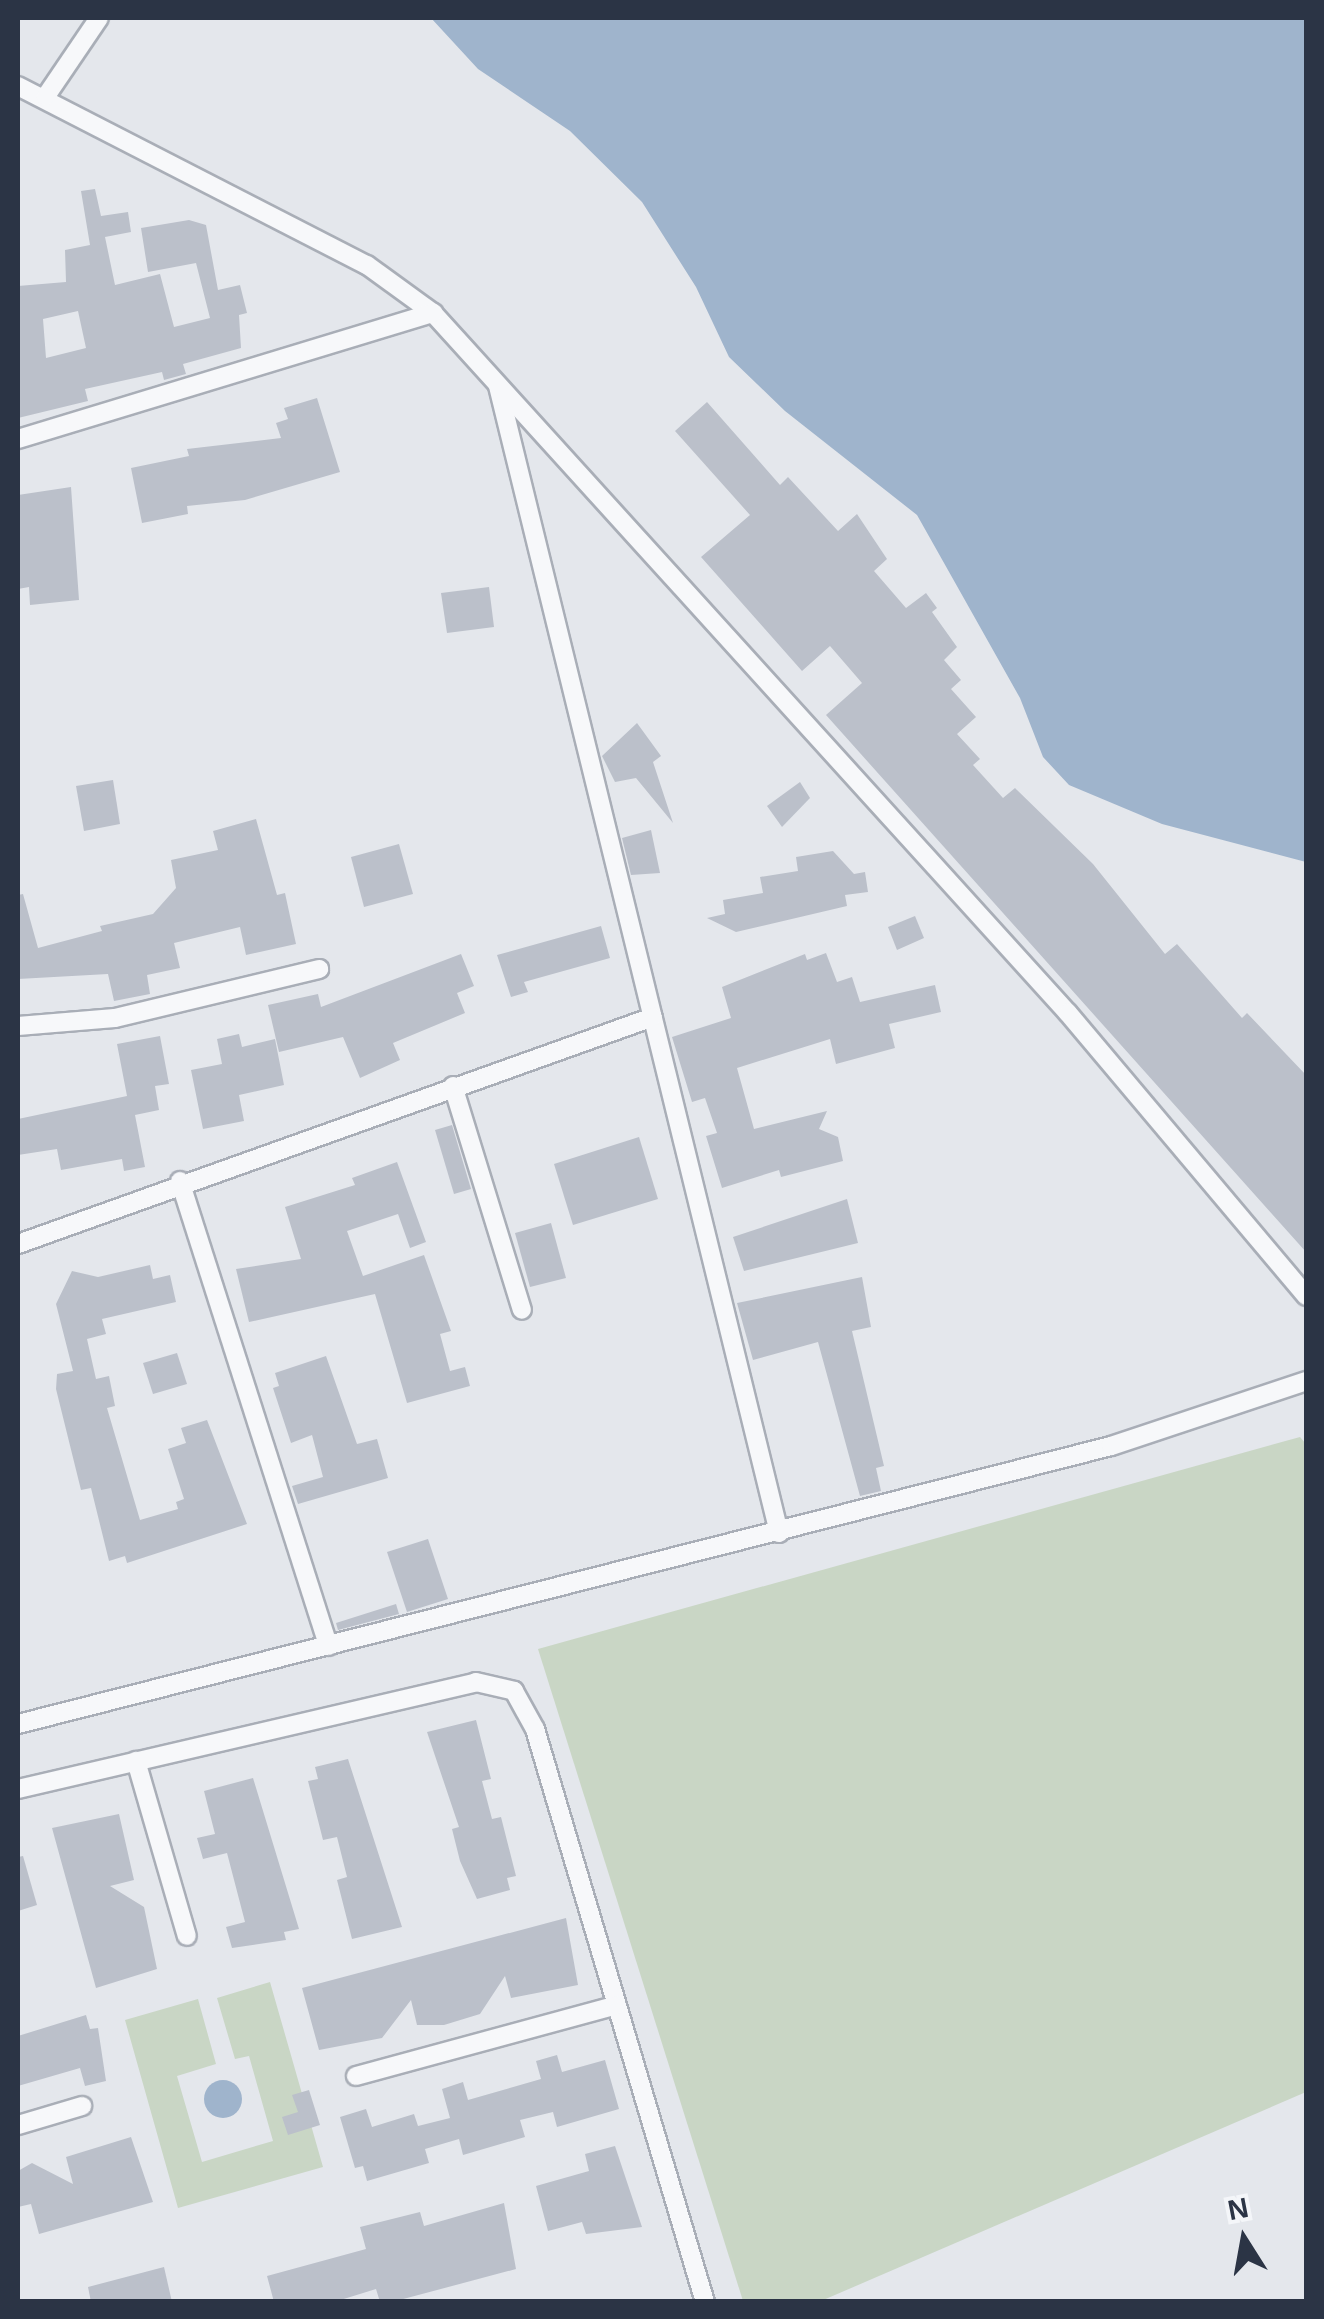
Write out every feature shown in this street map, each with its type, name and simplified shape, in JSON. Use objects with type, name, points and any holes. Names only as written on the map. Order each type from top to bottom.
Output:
[{"type":"street","points":[[46,96],[99,18]]},
{"type":"street","points":[[20,85],[367,265],[433,313],[1068,1013],[1306,1296]]},
{"type":"street","points":[[18,439],[433,313]]},
{"type":"street","points":[[496,380],[779,1533]]},
{"type":"street","points":[[18,1026],[114,1018],[319,969]]},
{"type":"street","points":[[18,1244],[180,1181],[653,1017]]},
{"type":"street","points":[[454,1086],[522,1310]]},
{"type":"street","points":[[180,1181],[328,1646]]},
{"type":"street","points":[[18,1724],[779,1533],[1196,1422],[1306,1381]]},
{"type":"street","points":[[18,1789],[476,1682],[514,1692],[535,1729],[705,2302]]},
{"type":"street","points":[[136,1761],[186,1936]]},
{"type":"street","points":[[356,2076],[616,2005]]},
{"type":"street","points":[[18,2125],[82,2106]]},
{"type":"green space","points":[[1300,1437],[1306,1444],[1306,2092],[821,2301],[743,2301],[538,1649]]},
{"type":"green space","points":[[270,1982],[323,2167],[178,2208],[125,2020],[198,1999],[216,2064],[177,2076],[202,2162],[273,2141],[249,2056],[235,2059],[217,1998]]},
{"type":"water","points":[[431,18],[1306,18],[1306,862],[1162,824],[1069,785],[1043,757],[1020,698],[917,515],[785,411],[729,357],[696,287],[642,202],[570,131],[478,69]]},
{"type":"water","points":[[223,2080],[237,2085],[242,2099],[237,2113],[223,2118],[209,2113],[204,2099],[209,2085]]},
{"type":"building","points":[[95,189],[101,216],[128,212],[131,232],[105,237],[115,285],[160,274],[174,327],[210,318],[196,263],[148,272],[141,228],[189,220],[206,225],[218,290],[240,285],[247,313],[239,315],[241,348],[183,364],[186,374],[164,380],[162,372],[85,389],[88,401],[18,418],[18,286],[66,282],[65,250],[90,245],[81,191]],"holes":[[[78,311],[86,348],[46,358],[43,319]]]},
{"type":"building","points":[[317,398],[340,472],[245,500],[187,506],[188,514],[142,523],[131,468],[189,456],[187,449],[281,438],[276,423],[288,419],[284,408]]},
{"type":"building","points":[[707,402],[780,485],[788,477],[838,531],[857,514],[887,559],[874,571],[906,608],[926,593],[937,608],[932,612],[957,647],[944,660],[961,680],[951,689],[976,717],[957,734],[980,759],[973,765],[1003,798],[1015,788],[1093,864],[1165,954],[1177,944],[1242,1018],[1247,1013],[1306,1075],[1306,1252],[826,715],[862,683],[830,646],[802,671],[701,557],[750,515],[675,431]]},
{"type":"building","points":[[71,487],[79,600],[30,605],[29,587],[18,589],[18,495]]},
{"type":"building","points":[[489,587],[494,627],[447,633],[441,593]]},
{"type":"building","points":[[637,723],[661,756],[653,762],[673,823],[636,778],[615,782],[602,756]]},
{"type":"building","points":[[113,780],[120,824],[84,831],[76,786]]},
{"type":"building","points":[[800,782],[810,798],[782,827],[767,806]]},
{"type":"building","points":[[256,819],[277,895],[285,893],[296,944],[246,955],[240,927],[174,943],[180,968],[147,975],[150,994],[114,1001],[108,974],[18,979],[18,895],[23,894],[38,948],[102,931],[100,926],[153,914],[176,888],[171,860],[218,850],[213,831]]},
{"type":"building","points":[[651,830],[660,873],[631,875],[622,838]]},
{"type":"building","points":[[399,844],[413,894],[364,907],[351,857]]},
{"type":"building","points":[[833,851],[854,874],[865,872],[868,892],[845,895],[847,906],[736,932],[707,918],[725,914],[723,900],[763,893],[760,877],[798,871],[796,857]]},
{"type":"building","points":[[915,916],[924,938],[897,950],[888,927]]},
{"type":"building","points":[[601,926],[610,958],[524,982],[528,992],[511,997],[497,955]]},
{"type":"building","points":[[826,953],[837,982],[852,977],[860,1002],[935,985],[941,1012],[889,1024],[895,1048],[836,1064],[830,1039],[737,1068],[754,1129],[827,1111],[819,1129],[838,1137],[843,1161],[781,1177],[779,1170],[722,1188],[706,1136],[717,1133],[705,1098],[692,1102],[672,1037],[731,1018],[722,987],[805,954],[807,960]]},
{"type":"building","points":[[461,954],[474,986],[457,993],[465,1013],[393,1043],[400,1060],[360,1078],[343,1037],[279,1052],[268,1005],[318,994],[321,1007]]},
{"type":"building","points":[[239,1034],[242,1047],[275,1039],[284,1085],[239,1095],[244,1121],[203,1129],[191,1070],[222,1064],[217,1039]]},
{"type":"building","points":[[160,1036],[169,1084],[155,1086],[159,1110],[135,1115],[145,1167],[124,1171],[122,1159],[61,1170],[57,1149],[18,1155],[18,1119],[127,1096],[117,1044]]},
{"type":"building","points":[[452,1125],[471,1189],[454,1194],[435,1130]]},
{"type":"building","points":[[639,1137],[658,1199],[573,1225],[554,1164]]},
{"type":"building","points":[[397,1162],[426,1242],[410,1248],[398,1214],[347,1231],[363,1276],[424,1255],[451,1331],[440,1334],[450,1371],[465,1367],[470,1386],[407,1403],[375,1294],[249,1322],[236,1269],[301,1259],[285,1207],[355,1185],[352,1178]]},
{"type":"building","points":[[847,1199],[858,1243],[744,1271],[733,1237]]},
{"type":"building","points":[[551,1223],[566,1278],[530,1287],[515,1233]]},
{"type":"building","points":[[150,1265],[153,1279],[170,1275],[176,1302],[102,1319],[106,1334],[87,1339],[96,1379],[109,1376],[115,1406],[107,1408],[140,1520],[178,1509],[176,1502],[184,1499],[168,1449],[186,1443],[181,1428],[207,1420],[247,1524],[127,1563],[125,1556],[109,1561],[91,1488],[81,1490],[56,1389],[57,1374],[73,1371],[56,1304],[72,1271],[98,1277]]},
{"type":"building","points":[[862,1277],[871,1327],[852,1331],[884,1466],[876,1468],[881,1491],[860,1496],[818,1342],[753,1360],[737,1303]]},
{"type":"building","points":[[177,1353],[187,1384],[153,1394],[143,1363]]},
{"type":"building","points":[[326,1356],[357,1444],[377,1439],[388,1478],[298,1504],[292,1486],[323,1477],[312,1435],[291,1443],[273,1388],[279,1386],[275,1373]]},
{"type":"building","points":[[428,1539],[448,1599],[407,1612],[387,1552]]},
{"type":"building","points":[[396,1604],[399,1614],[338,1630],[336,1623]]},
{"type":"building","points":[[476,1720],[491,1779],[482,1781],[492,1819],[501,1817],[516,1876],[507,1878],[510,1890],[477,1899],[460,1861],[452,1829],[459,1827],[427,1732]]},
{"type":"building","points":[[348,1759],[402,1927],[352,1939],[337,1880],[347,1877],[337,1837],[323,1840],[308,1781],[318,1779],[315,1767]]},
{"type":"building","points":[[253,1778],[299,1929],[284,1932],[286,1940],[232,1948],[226,1927],[245,1922],[227,1853],[203,1859],[197,1838],[215,1834],[204,1791]]},
{"type":"building","points":[[119,1814],[134,1880],[110,1886],[144,1907],[157,1969],[96,1988],[52,1828]]},
{"type":"building","points":[[23,1856],[37,1905],[18,1911],[18,1857]]},
{"type":"building","points":[[566,1918],[578,1985],[511,1998],[505,1976],[480,2014],[444,2025],[417,2025],[411,2000],[382,2038],[319,2050],[302,1988]]},
{"type":"building","points":[[86,2015],[90,2029],[98,2028],[106,2081],[85,2086],[80,2068],[18,2086],[18,2036]]},
{"type":"building","points":[[557,2055],[562,2072],[605,2060],[619,2109],[557,2127],[553,2112],[520,2120],[525,2137],[463,2155],[459,2139],[425,2149],[429,2163],[367,2181],[363,2166],[355,2168],[340,2117],[366,2109],[372,2127],[414,2114],[418,2126],[450,2118],[442,2089],[463,2082],[468,2100],[541,2079],[536,2061]]},
{"type":"building","points":[[309,2090],[320,2125],[288,2135],[282,2117],[298,2112],[292,2095]]},
{"type":"building","points":[[131,2137],[153,2202],[39,2234],[31,2204],[18,2207],[18,2171],[32,2163],[73,2184],[66,2157]]},
{"type":"building","points":[[615,2146],[642,2227],[586,2234],[582,2222],[548,2231],[536,2186],[589,2171],[585,2154]]},
{"type":"building","points":[[504,2203],[516,2269],[392,2302],[380,2302],[376,2289],[334,2302],[274,2302],[267,2276],[366,2249],[360,2227],[420,2212],[424,2226]]},
{"type":"building","points":[[164,2267],[172,2302],[91,2302],[88,2287]]}]
